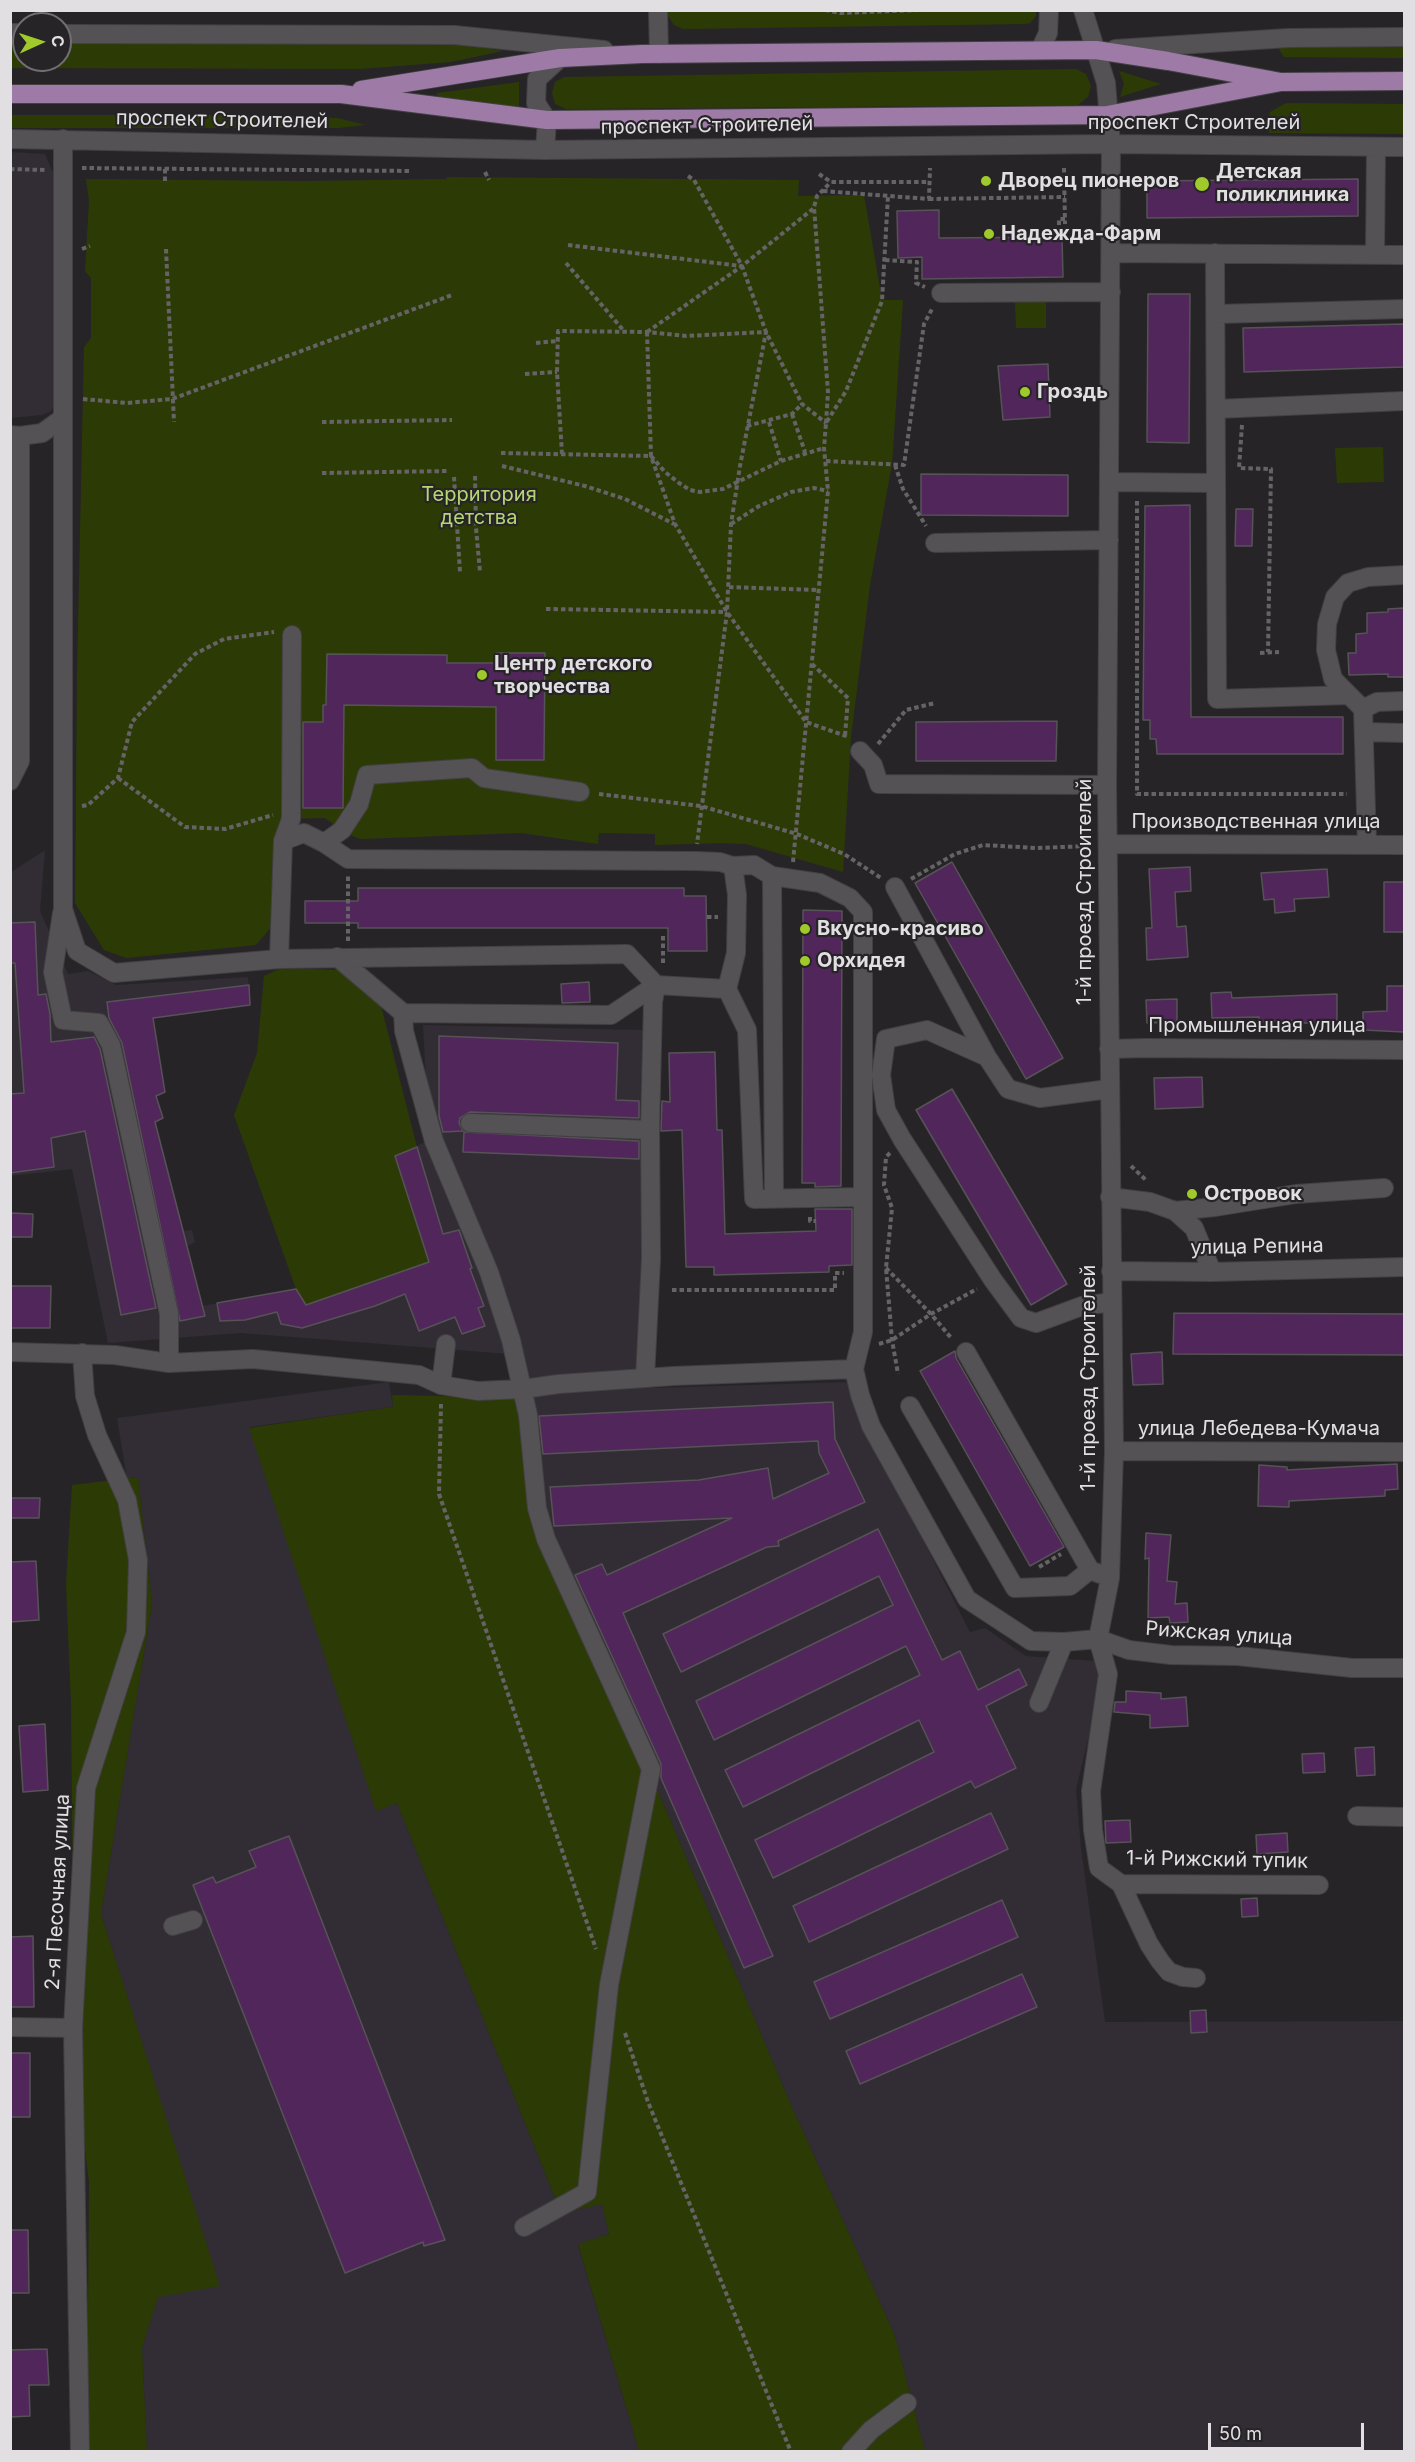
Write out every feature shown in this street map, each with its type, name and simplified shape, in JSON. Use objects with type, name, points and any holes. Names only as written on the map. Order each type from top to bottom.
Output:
[{"type":"main road","name":"проспект Строителей","points":[[341,94],[560,58],[650,54],[1096,50],[1168,60],[1281,81],[1404,81]]},
{"type":"main road","name":"проспект Строителей","points":[[10,94],[341,94],[546,120],[1107,115],[1281,81]]},
{"type":"street","points":[[650,54],[658,10]]},
{"type":"street","points":[[1040,50],[1048,33],[1049,10]]},
{"type":"street","name":"1-й проезд Строителей","points":[[1083,10],[1106,83],[1111,144],[1107,786],[1114,1452],[1110,1578],[1098,1639]]},
{"type":"street","name":"проспект Строителей","points":[[72,34],[454,35],[650,54]]},
{"type":"street","name":"проспект Строителей","points":[[1096,50],[1288,38],[1404,37]]},
{"type":"street","points":[[545,150],[546,120],[536,103],[537,79],[560,58]]},
{"type":"street","name":"проспект Строителей","points":[[10,139],[545,150],[1111,144],[1404,147]]},
{"type":"street","points":[[63,139],[63,909],[53,972],[63,1020],[99,1023],[111,1045],[169,1314],[169,1363]]},
{"type":"street","points":[[1375,255],[1376,147]]},
{"type":"street","points":[[1111,253],[1404,255]]},
{"type":"street","points":[[1215,253],[1217,699],[1349,695]]},
{"type":"street","points":[[940,293],[1111,292]]},
{"type":"street","points":[[1217,314],[1404,309]]},
{"type":"street","points":[[1216,409],[1404,401]]},
{"type":"street","points":[[10,782],[20,761],[15,435],[42,433],[63,418]]},
{"type":"street","points":[[1109,482],[1216,483]]},
{"type":"street","points":[[935,543],[1109,540]]},
{"type":"street","points":[[1367,845],[1363,709],[1333,679],[1326,650],[1327,624],[1335,597],[1348,584],[1368,577],[1404,575]]},
{"type":"street","points":[[279,959],[283,841],[292,811],[287,633]]},
{"type":"street","points":[[1363,709],[1377,702],[1404,701]]},
{"type":"street","points":[[1364,732],[1404,733]]},
{"type":"street","points":[[860,751],[873,765],[879,783],[1107,786]]},
{"type":"street","points":[[324,843],[342,830],[359,804],[367,775],[472,768],[484,778],[580,792]]},
{"type":"street","points":[[10,1352],[115,1355],[169,1363],[253,1359],[419,1375],[441,1385],[478,1390],[523,1389],[645,1378],[854,1369],[863,1332],[863,912],[850,898],[820,883],[772,876],[754,865],[733,866],[720,862],[696,861],[348,859],[324,843],[303,833],[283,841]]},
{"type":"street","name":"Производственная улица","points":[[1108,851],[1404,845]]},
{"type":"street","points":[[733,866],[737,895],[736,953],[727,989],[747,1030],[754,1200],[863,1197]]},
{"type":"street","points":[[772,876],[774,1199]]},
{"type":"street","points":[[895,887],[987,1057],[1008,1089],[1040,1098],[1109,1089]]},
{"type":"street","points":[[63,909],[77,951],[114,973],[279,959],[627,954],[656,985]]},
{"type":"street","points":[[337,957],[403,1013],[611,1015],[656,985],[727,989]]},
{"type":"street","points":[[645,1378],[651,1259],[650,1130],[653,1002],[656,985]]},
{"type":"street","points":[[403,1013],[404,1031],[434,1141],[489,1272],[511,1340],[523,1389],[537,1508],[546,1539],[651,1768],[609,1985],[587,2192],[524,2227]]},
{"type":"street","points":[[987,1057],[927,1030],[886,1040],[881,1075],[886,1110],[993,1280],[1021,1318],[1036,1323],[1082,1306],[1112,1302]]},
{"type":"street","name":"Промышленная улица","points":[[1108,1049],[1404,1050]]},
{"type":"street","points":[[470,1123],[650,1130]]},
{"type":"street","points":[[1175,1211],[1296,1194],[1384,1188]]},
{"type":"street","points":[[1110,1197],[1150,1202],[1175,1211],[1194,1228],[1212,1272]]},
{"type":"street","name":"улица Репина","points":[[1111,1271],[1212,1272],[1404,1266]]},
{"type":"street","points":[[441,1385],[446,1344]]},
{"type":"street","points":[[960,1347],[1090,1570],[1110,1578]]},
{"type":"street","name":"2-я Песочная улица","points":[[80,2451],[73,2028],[86,1788],[136,1632],[138,1560],[127,1500],[97,1435],[85,1396],[82,1353]]},
{"type":"street","name":"Рижская улица","points":[[854,1369],[871,1426],[968,1599],[1031,1641],[1064,1642],[1098,1639],[1129,1650],[1171,1655],[1238,1656],[1352,1668],[1404,1668]]},
{"type":"street","points":[[910,1406],[1015,1588],[1070,1586],[1090,1570]]},
{"type":"street","name":"улица Лебедева-Кумача","points":[[1114,1452],[1404,1452]]},
{"type":"street","name":"1-й Рижский тупик","points":[[1098,1639],[1108,1674],[1090,1791],[1099,1868],[1121,1884],[1319,1885]]},
{"type":"street","points":[[1038,1703],[1064,1642]]},
{"type":"street","points":[[1357,1816],[1404,1817]]},
{"type":"street","points":[[1121,1884],[1149,1944],[1160,1961],[1169,1972],[1183,1977],[1196,1978]]},
{"type":"street","points":[[173,1926],[193,1920]]},
{"type":"street","points":[[10,2027],[73,2028]]},
{"type":"street","points":[[851,2451],[871,2430],[907,2403]]},
{"type":"path","points":[[825,10],[840,13],[919,10]]},
{"type":"path","points":[[78,168],[412,171]]},
{"type":"path","points":[[929,199],[930,168]]},
{"type":"path","points":[[1063,223],[1064,168]]},
{"type":"path","points":[[10,169],[46,170]]},
{"type":"path","points":[[165,169],[165,184]]},
{"type":"path","points":[[485,172],[489,180]]},
{"type":"path","points":[[819,174],[831,182],[929,182]]},
{"type":"path","points":[[687,176],[694,180],[742,266],[766,332],[802,404],[826,423]]},
{"type":"path","points":[[793,865],[828,491],[824,448],[828,392],[814,207],[817,196],[831,182]]},
{"type":"path","points":[[822,191],[929,199],[1065,197]]},
{"type":"path","points":[[826,423],[846,391],[882,301],[888,196]]},
{"type":"path","points":[[647,332],[742,266],[814,207]]},
{"type":"path","points":[[568,245],[742,266]]},
{"type":"path","points":[[166,249],[174,422]]},
{"type":"path","points":[[885,260],[917,262],[916,283]]},
{"type":"path","points":[[566,263],[625,332]]},
{"type":"path","points":[[826,461],[904,465],[924,324],[940,293]]},
{"type":"path","points":[[83,399],[127,403],[172,399],[452,295]]},
{"type":"path","points":[[562,454],[557,372],[558,331],[647,332],[687,336],[766,332]]},
{"type":"path","points":[[647,332],[651,456],[675,524],[728,612],[807,722],[845,736],[848,699],[812,664]]},
{"type":"path","points":[[697,844],[728,612],[731,524],[747,426],[766,332]]},
{"type":"path","points":[[536,343],[557,341]]},
{"type":"path","points":[[525,374],[557,372]]},
{"type":"path","points":[[747,426],[769,422],[792,414],[802,404]]},
{"type":"path","points":[[1243,409],[1239,468],[1271,469],[1268,652]]},
{"type":"path","points":[[792,414],[805,452]]},
{"type":"path","points":[[322,422],[452,420]]},
{"type":"path","points":[[769,422],[781,461]]},
{"type":"path","points":[[501,453],[651,456],[665,472],[690,490],[700,492],[723,489],[781,461],[824,448]]},
{"type":"path","points":[[895,465],[903,489],[921,515]]},
{"type":"path","points":[[501,466],[585,486],[625,499],[675,524]]},
{"type":"path","points":[[322,473],[448,471]]},
{"type":"path","points":[[474,476],[480,572]]},
{"type":"path","points":[[454,477],[460,572]]},
{"type":"path","points":[[1137,482],[1137,794],[1365,794]]},
{"type":"path","points":[[731,524],[759,506],[791,492],[814,488],[828,491]]},
{"type":"path","points":[[729,587],[819,590]]},
{"type":"path","points":[[546,609],[728,612]]},
{"type":"path","points":[[74,807],[88,805],[118,778],[132,722],[195,654],[224,639],[287,633]]},
{"type":"path","points":[[1260,652],[1279,652]]},
{"type":"path","points":[[881,738],[906,710],[935,704]]},
{"type":"path","points":[[118,778],[185,827],[225,829],[292,811]]},
{"type":"path","points":[[580,792],[701,806],[797,834],[844,854],[895,887],[955,854],[983,844],[1036,849],[1093,846],[1108,851]]},
{"type":"path","points":[[348,859],[348,941]]},
{"type":"path","points":[[663,934],[663,964],[669,970]]},
{"type":"path","points":[[886,1157],[884,1185],[892,1208],[886,1268],[892,1340],[898,1374]]},
{"type":"path","points":[[1124,1160],[1153,1188]]},
{"type":"path","points":[[886,1268],[960,1347]]},
{"type":"path","points":[[672,1290],[835,1290],[835,1273]]},
{"type":"path","points":[[860,1345],[892,1340],[931,1314],[978,1288]]},
{"type":"path","points":[[441,1385],[439,1494],[597,1951]]},
{"type":"path","points":[[1044,1564],[1062,1553]]},
{"type":"path","points":[[623,2027],[648,2102],[790,2451]]},
{"type":"shaded area","points":[[11,152],[45,154],[57,182],[55,403],[51,411],[42,415],[11,418]]},
{"type":"shaded area","points":[[45,850],[40,911],[68,974],[88,971],[116,985],[248,977],[250,1005],[153,1019],[165,1092],[156,1097],[163,1118],[155,1122],[184,1231],[192,1230],[195,1242],[187,1246],[202,1306],[296,1289],[395,1156],[429,1140],[423,1025],[643,1030],[650,1388],[850,1382],[860,1417],[970,1632],[985,1628],[1026,1656],[1096,1661],[1104,1675],[1076,1789],[1081,1848],[1105,2022],[1404,2021],[1404,2451],[925,2451],[895,2336],[789,2100],[548,1532],[509,1354],[241,1333],[108,1343],[72,1169],[11,1176],[10,873]]},
{"type":"shaded area","points":[[389,1382],[393,1407],[250,1427],[376,1810],[397,1803],[561,2213],[602,2203],[609,2234],[578,2245],[639,2451],[147,2451],[142,2348],[158,2296],[219,2285],[101,1914],[152,1604],[138,1477],[127,1479],[117,1418]]},
{"type":"green space","points":[[1036,10],[1036,16],[1030,23],[1024,24],[683,29],[674,25],[667,11]]},
{"type":"green space","points":[[451,42],[503,51],[451,62],[360,69],[72,68],[72,44]]},
{"type":"green space","points":[[1282,43],[1404,43],[1404,58],[1284,57],[1279,50]]},
{"type":"green space","points":[[10,44],[12,44],[12,68],[11,68]]},
{"type":"green space","points":[[1076,69],[1086,74],[1091,86],[1088,97],[1078,105],[566,109],[555,104],[552,93],[555,82],[564,77]]},
{"type":"green space","points":[[1119,71],[1161,84],[1120,97],[1124,84]]},
{"type":"green space","points":[[519,82],[519,110],[436,101],[437,93]]},
{"type":"green space","points":[[1286,103],[1404,104],[1404,134],[1269,133],[1270,112]]},
{"type":"green space","points":[[11,115],[263,115],[338,118],[365,125],[339,128],[11,128]]},
{"type":"green space","name":"Территория детства","points":[[446,177],[799,180],[798,196],[864,195],[882,300],[903,300],[892,464],[870,585],[851,737],[843,872],[746,844],[655,845],[655,834],[599,833],[598,844],[521,833],[361,839],[349,835],[325,818],[280,819],[275,843],[274,924],[256,945],[126,958],[104,950],[75,903],[84,347],[91,338],[91,278],[85,271],[89,201],[86,179],[305,181],[447,179]]},
{"type":"green space","points":[[1015,302],[1046,302],[1046,328],[1016,328]]},
{"type":"green space","points":[[1383,447],[1384,482],[1337,483],[1335,448]]},
{"type":"green space","points":[[281,968],[339,970],[380,1002],[417,1147],[396,1156],[429,1262],[306,1305],[296,1289],[234,1115],[257,1053],[264,976]]},
{"type":"green space","points":[[392,1395],[530,1398],[548,1532],[789,2100],[895,2336],[925,2451],[639,2451],[578,2244],[609,2234],[602,2204],[561,2213],[397,1803],[376,1811],[249,1428],[393,1407]]},
{"type":"green space","points":[[138,1477],[152,1604],[101,1914],[220,2286],[158,2297],[142,2348],[147,2451],[87,2451],[89,2182],[83,2135],[73,1915],[71,1703],[66,1584],[72,1485]]},
{"type":"building","points":[[1358,179],[1358,216],[1147,218],[1147,181]]},
{"type":"building","points":[[939,210],[939,238],[1062,237],[1063,277],[922,279],[922,257],[898,258],[897,211]]},
{"type":"building","points":[[1148,294],[1190,294],[1189,443],[1147,442]]},
{"type":"building","points":[[1404,324],[1404,367],[1244,372],[1243,328]]},
{"type":"building","name":"Гроздь","points":[[1048,364],[1050,417],[1003,420],[998,366]]},
{"type":"building","points":[[921,474],[1068,475],[1068,516],[921,515]]},
{"type":"building","points":[[1190,505],[1191,717],[1343,717],[1343,754],[1157,754],[1156,739],[1150,739],[1150,720],[1143,720],[1145,506]]},
{"type":"building","points":[[1236,509],[1253,509],[1252,546],[1235,546]]},
{"type":"building","points":[[1404,608],[1404,677],[1388,677],[1388,674],[1349,675],[1348,653],[1356,653],[1356,634],[1367,633],[1367,613],[1388,612],[1388,609]]},
{"type":"building","points":[[496,653],[545,653],[544,760],[496,760],[496,707],[344,705],[343,808],[303,808],[303,722],[323,722],[323,705],[326,705],[327,654],[447,655],[447,663],[497,663]]},
{"type":"building","points":[[1057,721],[1056,761],[916,761],[916,722]]},
{"type":"building","points":[[952,862],[1063,1058],[1026,1079],[915,883]]},
{"type":"building","points":[[1190,867],[1191,891],[1175,892],[1177,927],[1186,926],[1188,957],[1147,960],[1146,928],[1152,928],[1149,869]]},
{"type":"building","points":[[1327,869],[1329,897],[1294,899],[1295,911],[1275,913],[1274,899],[1264,900],[1261,873]]},
{"type":"building","points":[[1384,882],[1404,882],[1404,932],[1384,932]]},
{"type":"building","points":[[358,888],[684,888],[684,896],[706,896],[707,951],[668,951],[668,928],[358,928],[358,923],[305,923],[305,901],[358,901]]},
{"type":"building","points":[[803,910],[842,911],[841,1186],[815,1187],[815,1183],[802,1183]]},
{"type":"building","points":[[35,922],[38,995],[46,994],[50,1014],[51,1042],[94,1037],[100,1049],[156,1308],[121,1315],[85,1131],[51,1138],[54,1167],[10,1173],[10,1094],[24,1093],[15,963],[10,963],[10,923]]},
{"type":"building","points":[[589,982],[590,1002],[562,1003],[561,984]]},
{"type":"building","points":[[249,985],[250,1005],[153,1018],[165,1092],[156,1096],[163,1118],[155,1122],[205,1316],[180,1321],[122,1043],[109,1018],[107,1002]]},
{"type":"building","points":[[1387,986],[1404,986],[1404,1032],[1363,1030],[1363,1012],[1387,1011]]},
{"type":"building","points":[[1231,992],[1232,998],[1337,994],[1337,1023],[1303,1023],[1303,1020],[1259,1022],[1259,1017],[1212,1018],[1211,993]]},
{"type":"building","points":[[1177,999],[1177,1022],[1147,1023],[1146,1000]]},
{"type":"building","points":[[439,1036],[618,1043],[616,1100],[639,1101],[639,1118],[470,1112],[460,1118],[459,1123],[463,1131],[443,1132],[439,1116]]},
{"type":"building","points":[[715,1052],[717,1130],[722,1130],[725,1234],[816,1231],[815,1209],[852,1209],[852,1265],[829,1266],[829,1272],[714,1275],[714,1267],[686,1267],[682,1130],[661,1131],[662,1101],[670,1102],[669,1053]]},
{"type":"building","points":[[1202,1077],[1203,1107],[1155,1109],[1154,1078]]},
{"type":"building","points":[[952,1089],[1067,1284],[1031,1305],[916,1110]]},
{"type":"building","points":[[464,1132],[639,1141],[639,1159],[463,1152]]},
{"type":"building","points":[[417,1147],[443,1234],[459,1230],[484,1306],[478,1308],[485,1326],[462,1334],[455,1317],[419,1331],[405,1294],[375,1306],[302,1328],[281,1324],[277,1312],[245,1320],[220,1321],[217,1303],[296,1289],[306,1305],[429,1262],[395,1156]]},
{"type":"building","points":[[10,1213],[33,1214],[32,1237],[10,1237]]},
{"type":"building","points":[[10,1286],[51,1286],[50,1328],[10,1328]]},
{"type":"building","points":[[1174,1313],[1404,1314],[1404,1355],[1173,1354]]},
{"type":"building","points":[[955,1351],[956,1358],[1064,1547],[1030,1566],[920,1371]]},
{"type":"building","points":[[1162,1352],[1163,1384],[1133,1385],[1131,1354]]},
{"type":"building","points":[[833,1402],[835,1439],[865,1502],[778,1541],[779,1546],[767,1547],[623,1613],[773,1956],[744,1968],[661,1778],[661,1764],[575,1575],[602,1564],[607,1575],[732,1518],[554,1526],[550,1487],[699,1480],[768,1468],[773,1499],[829,1473],[819,1453],[818,1441],[543,1454],[539,1416]]},
{"type":"building","points":[[1397,1464],[1398,1489],[1385,1490],[1385,1496],[1289,1501],[1289,1507],[1258,1506],[1259,1465],[1287,1467],[1287,1470]]},
{"type":"building","points":[[10,1498],[40,1498],[39,1518],[10,1518]]},
{"type":"building","points":[[878,1529],[942,1660],[960,1651],[978,1690],[1019,1669],[1027,1685],[986,1706],[1016,1768],[975,1788],[971,1781],[773,1878],[755,1840],[934,1752],[919,1720],[743,1807],[725,1770],[920,1675],[906,1646],[714,1740],[696,1701],[893,1605],[879,1576],[681,1672],[663,1634]]},
{"type":"building","points":[[1146,1533],[1171,1535],[1167,1581],[1177,1582],[1175,1604],[1187,1603],[1188,1622],[1170,1623],[1169,1617],[1148,1618],[1149,1558],[1145,1559]]},
{"type":"building","points":[[36,1561],[39,1620],[10,1622],[10,1562]]},
{"type":"building","points":[[1126,1691],[1161,1693],[1161,1699],[1186,1697],[1188,1726],[1150,1728],[1150,1715],[1114,1712],[1115,1702],[1126,1702]]},
{"type":"building","points":[[45,1724],[48,1790],[23,1792],[19,1726]]},
{"type":"building","points":[[1374,1747],[1375,1775],[1357,1776],[1355,1748]]},
{"type":"building","points":[[1324,1753],[1325,1772],[1303,1773],[1302,1754]]},
{"type":"building","points":[[991,1813],[1008,1849],[809,1942],[793,1906]]},
{"type":"building","points":[[1130,1820],[1131,1842],[1106,1843],[1105,1821]]},
{"type":"building","points":[[1287,1833],[1288,1852],[1257,1854],[1256,1835]]},
{"type":"building","points":[[289,1836],[445,2240],[424,2246],[423,2242],[345,2273],[193,1885],[213,1877],[216,1883],[256,1867],[249,1851]]},
{"type":"building","points":[[1257,1898],[1258,1916],[1242,1917],[1241,1899]]},
{"type":"building","points":[[1002,1900],[1018,1937],[830,2019],[814,1982]]},
{"type":"building","points":[[33,1936],[34,2007],[10,2007],[10,1937]]},
{"type":"building","points":[[1022,1974],[1037,2007],[860,2084],[846,2051]]},
{"type":"building","points":[[1206,2010],[1207,2032],[1191,2033],[1190,2011]]},
{"type":"building","points":[[10,2053],[30,2053],[30,2117],[10,2117]]},
{"type":"building","points":[[10,2230],[28,2230],[29,2293],[10,2293]]},
{"type":"building","points":[[47,2349],[49,2385],[29,2385],[30,2416],[10,2417],[10,2350]]},
{"type":"place","name":"Дворец пионеров","points":[[986,181]]},
{"type":"place","name":"Детская поликлиника","points":[[1202,184]]},
{"type":"place","name":"Надежда-Фарм","points":[[989,234]]},
{"type":"place","name":"Гроздь","points":[[1025,392]]},
{"type":"place","name":"Центр детского творчества","points":[[482,675]]},
{"type":"place","name":"Вкусно-красиво","points":[[805,929]]},
{"type":"place","name":"Орхидея","points":[[805,961]]},
{"type":"place","name":"Островок","points":[[1192,1194]]}]
